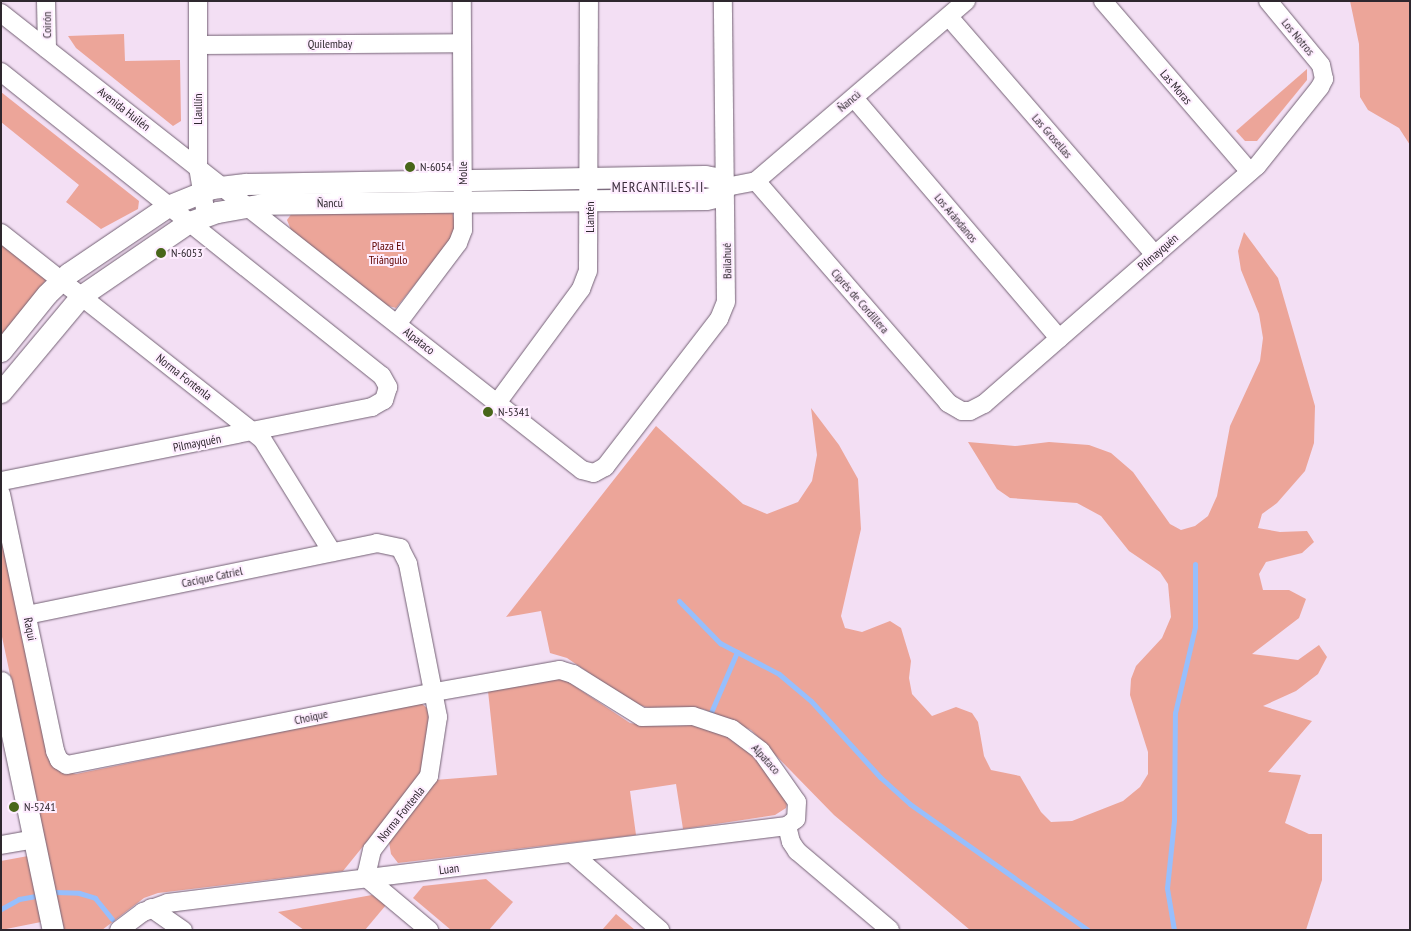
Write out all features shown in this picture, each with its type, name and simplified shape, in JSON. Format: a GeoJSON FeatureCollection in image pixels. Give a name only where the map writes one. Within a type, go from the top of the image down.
{"type":"FeatureCollection","features":[{"type":"Feature","properties":{"kind":"street","name":"Coirón"},"geometry":{"type":"LineString","coordinates":[[46,1],[47,48]]}},
{"type":"Feature","properties":{"kind":"street","name":"Llaullín"},"geometry":{"type":"LineString","coordinates":[[197,219],[201,191],[198,167],[198,1]]}},
{"type":"Feature","properties":{"kind":"street","name":"Molle"},"geometry":{"type":"LineString","coordinates":[[398,324],[460,240],[464,227],[462,1]]}},
{"type":"Feature","properties":{"kind":"street","name":"Llantén"},"geometry":{"type":"LineString","coordinates":[[497,403],[584,283],[589,264],[589,1]]}},
{"type":"Feature","properties":{"kind":"street","name":"Bailahué"},"geometry":{"type":"LineString","coordinates":[[594,473],[604,467],[724,309],[727,283],[723,1]]}},
{"type":"Feature","properties":{"kind":"street","name":"Ñancú"},"geometry":{"type":"LineString","coordinates":[[1,392],[81,296],[197,219],[247,205],[710,199],[726,187],[756,181],[966,1]]}},
{"type":"Feature","properties":{"kind":"street","name":"Las Moras"},"geometry":{"type":"LineString","coordinates":[[1103,1],[1250,172]]}},
{"type":"Feature","properties":{"kind":"street","name":"Los Notros"},"geometry":{"type":"LineString","coordinates":[[1268,1],[1318,61],[1324,74]]}},
{"type":"Feature","properties":{"kind":"street","name":"Avenida Huilén"},"geometry":{"type":"LineString","coordinates":[[1,13],[247,205]]}},
{"type":"Feature","properties":{"kind":"street","name":"Las Grosellas"},"geometry":{"type":"LineString","coordinates":[[949,16],[1155,255]]}},
{"type":"Feature","properties":{"kind":"street","name":"Quilembay"},"geometry":{"type":"LineString","coordinates":[[198,45],[462,43]]}},
{"type":"Feature","properties":{"kind":"street"},"geometry":{"type":"LineString","coordinates":[[1,72],[168,206],[197,219]]}},
{"type":"Feature","properties":{"kind":"street","name":"Pilmayquén"},"geometry":{"type":"LineString","coordinates":[[970,411],[984,404],[1250,172],[1320,87],[1324,74]]}},
{"type":"Feature","properties":{"kind":"street","name":"Los Arándanos"},"geometry":{"type":"LineString","coordinates":[[854,98],[1059,338]]}},
{"type":"Feature","properties":{"kind":"street","name":"Ñancú"},"geometry":{"type":"LineString","coordinates":[[1,351],[60,280],[168,206],[201,191],[223,186],[710,176],[726,187]]}},
{"type":"Feature","properties":{"kind":"street","name":"Ciprés de Cordillera"},"geometry":{"type":"LineString","coordinates":[[756,181],[948,403],[962,411],[970,411]]}},
{"type":"Feature","properties":{"kind":"street","name":"Alpataco"},"geometry":{"type":"LineString","coordinates":[[247,205],[582,470],[594,473]]}},
{"type":"Feature","properties":{"kind":"street","name":"Pilmayquén"},"geometry":{"type":"LineString","coordinates":[[1,481],[255,432],[372,407],[388,395],[382,376],[197,219]]}},
{"type":"Feature","properties":{"kind":"street","name":"Norma Fontenla"},"geometry":{"type":"LineString","coordinates":[[1,233],[255,432],[276,457],[332,552]]}},
{"type":"Feature","properties":{"kind":"street","name":"Raqui"},"geometry":{"type":"LineString","coordinates":[[1,494],[55,751],[62,763]]}},
{"type":"Feature","properties":{"kind":"street","name":"Cacique Catriel"},"geometry":{"type":"LineString","coordinates":[[27,615],[377,543],[396,545]]}},
{"type":"Feature","properties":{"kind":"street","name":"Norma Fontenla"},"geometry":{"type":"LineString","coordinates":[[368,878],[367,866],[372,850],[429,776],[438,717],[435,692],[408,564],[404,552],[396,545]]}},
{"type":"Feature","properties":{"kind":"street","name":"Alpataco"},"geometry":{"type":"LineString","coordinates":[[560,670],[573,674],[642,717],[700,717],[742,735],[770,762],[795,797],[798,814],[787,826]]}},
{"type":"Feature","properties":{"kind":"street","name":"Choique"},"geometry":{"type":"LineString","coordinates":[[62,763],[76,766],[435,692],[560,670]]}},
{"type":"Feature","properties":{"kind":"street"},"geometry":{"type":"LineString","coordinates":[[1,682],[53,930]]}},
{"type":"Feature","properties":{"kind":"street"},"geometry":{"type":"LineString","coordinates":[[787,826],[790,842],[798,851],[890,930]]}},
{"type":"Feature","properties":{"kind":"street","name":"Luan"},"geometry":{"type":"LineString","coordinates":[[119,930],[151,908],[176,902],[787,826]]}},
{"type":"Feature","properties":{"kind":"street"},"geometry":{"type":"LineString","coordinates":[[1,845],[34,839]]}},
{"type":"Feature","properties":{"kind":"street"},"geometry":{"type":"LineString","coordinates":[[572,854],[660,930]]}},
{"type":"Feature","properties":{"kind":"street"},"geometry":{"type":"LineString","coordinates":[[368,878],[429,930]]}},
{"type":"Feature","properties":{"kind":"street"},"geometry":{"type":"LineString","coordinates":[[151,908],[183,930]]}},
{"type":"Feature","properties":{"kind":"green space"},"geometry":{"type":"Polygon","coordinates":[[[1350,1],[1410,1],[1410,145],[1399,128],[1368,110],[1360,97],[1359,44],[1350,1]]]}},
{"type":"Feature","properties":{"kind":"green space"},"geometry":{"type":"Polygon","coordinates":[[[124,34],[125,61],[180,60],[181,121],[173,126],[76,48],[68,36],[124,34]]]}},
{"type":"Feature","properties":{"kind":"green space"},"geometry":{"type":"Polygon","coordinates":[[[1307,69],[1307,80],[1257,141],[1245,141],[1236,131],[1307,69]]]}},
{"type":"Feature","properties":{"kind":"green space"},"geometry":{"type":"Polygon","coordinates":[[[1,92],[139,201],[138,209],[101,229],[66,202],[79,185],[1,122],[1,92]]]}},
{"type":"Feature","properties":{"kind":"green space","name":"Plaza El Triángulo"},"geometry":{"type":"Polygon","coordinates":[[[452,211],[457,232],[396,308],[385,305],[291,230],[287,220],[292,213],[452,211]]]}},
{"type":"Feature","properties":{"kind":"green space"},"geometry":{"type":"Polygon","coordinates":[[[1244,232],[1278,278],[1315,406],[1314,443],[1305,471],[1277,503],[1262,514],[1258,528],[1280,532],[1307,531],[1314,542],[1302,553],[1266,562],[1259,574],[1263,590],[1289,590],[1306,599],[1299,618],[1252,654],[1298,660],[1319,645],[1327,657],[1318,674],[1296,691],[1263,706],[1312,721],[1268,772],[1301,775],[1285,823],[1309,834],[1322,834],[1322,880],[1306,930],[970,930],[834,815],[751,730],[703,709],[652,709],[633,703],[567,658],[550,653],[541,611],[506,617],[656,426],[743,504],[767,514],[798,502],[812,481],[817,455],[811,408],[839,445],[858,479],[861,529],[841,616],[845,628],[862,632],[890,621],[901,628],[911,661],[909,678],[912,694],[932,716],[956,707],[972,713],[978,722],[984,756],[991,770],[1020,776],[1041,812],[1051,822],[1072,821],[1123,801],[1140,787],[1148,774],[1148,752],[1130,695],[1131,679],[1136,666],[1162,638],[1171,617],[1168,584],[1160,572],[1129,551],[1101,516],[1077,503],[1010,498],[997,489],[968,442],[1015,446],[1049,442],[1089,445],[1111,453],[1133,472],[1170,524],[1181,530],[1195,526],[1208,516],[1217,496],[1230,426],[1260,361],[1263,338],[1259,314],[1241,270],[1238,251],[1244,232]]]}},
{"type":"Feature","properties":{"kind":"green space"},"geometry":{"type":"Polygon","coordinates":[[[1,240],[46,280],[1,341],[1,240]]]}},
{"type":"Feature","properties":{"kind":"green space"},"geometry":{"type":"Polygon","coordinates":[[[1,537],[61,771],[76,774],[421,703],[427,708],[429,715],[421,775],[343,871],[158,893],[144,898],[102,930],[64,930],[1,632],[1,537]]]}},
{"type":"Feature","properties":{"kind":"green space"},"geometry":{"type":"Polygon","coordinates":[[[557,678],[567,681],[630,723],[647,726],[697,725],[726,736],[757,759],[787,803],[786,808],[775,815],[683,829],[676,784],[630,791],[636,835],[398,863],[391,854],[389,842],[435,780],[497,775],[488,691],[557,678]]]}},
{"type":"Feature","properties":{"kind":"green space"},"geometry":{"type":"Polygon","coordinates":[[[28,856],[41,922],[1,930],[1,861],[28,856]]]}},
{"type":"Feature","properties":{"kind":"green space"},"geometry":{"type":"Polygon","coordinates":[[[486,879],[513,902],[489,930],[451,930],[413,898],[423,886],[486,879]]]}},
{"type":"Feature","properties":{"kind":"green space"},"geometry":{"type":"Polygon","coordinates":[[[372,895],[386,905],[365,930],[304,930],[278,912],[372,895]]]}},
{"type":"Feature","properties":{"kind":"green space"},"geometry":{"type":"Polygon","coordinates":[[[616,914],[635,930],[602,930],[616,914]]]}},
{"type":"Feature","properties":{"kind":"waterway"},"geometry":{"type":"LineString","coordinates":[[1174,930],[1167,888],[1174,820],[1175,713],[1195,627],[1195,564]]}},
{"type":"Feature","properties":{"kind":"waterway"},"geometry":{"type":"LineString","coordinates":[[679,601],[720,643],[779,674],[811,701],[880,777],[910,804],[1088,930]]}},
{"type":"Feature","properties":{"kind":"waterway"},"geometry":{"type":"LineString","coordinates":[[709,717],[737,652]]}},
{"type":"Feature","properties":{"kind":"waterway"},"geometry":{"type":"LineString","coordinates":[[55,892],[79,893],[95,898],[112,919]]}},
{"type":"Feature","properties":{"kind":"waterway"},"geometry":{"type":"LineString","coordinates":[[1,909],[19,899],[36,896]]}},
{"type":"Feature","properties":{"kind":"place","name":"N-6054"},"geometry":{"type":"Point","coordinates":[410,167]}},
{"type":"Feature","properties":{"kind":"place","name":"N-6053"},"geometry":{"type":"Point","coordinates":[161,253]}},
{"type":"Feature","properties":{"kind":"place","name":"N-5341"},"geometry":{"type":"Point","coordinates":[488,412]}},
{"type":"Feature","properties":{"kind":"place","name":"N-5241"},"geometry":{"type":"Point","coordinates":[14,807]}},
{"type":"Feature","properties":{"kind":"district","name":"MERCANTILES II"},"geometry":{"type":"Point","coordinates":[658,187]}}]}
